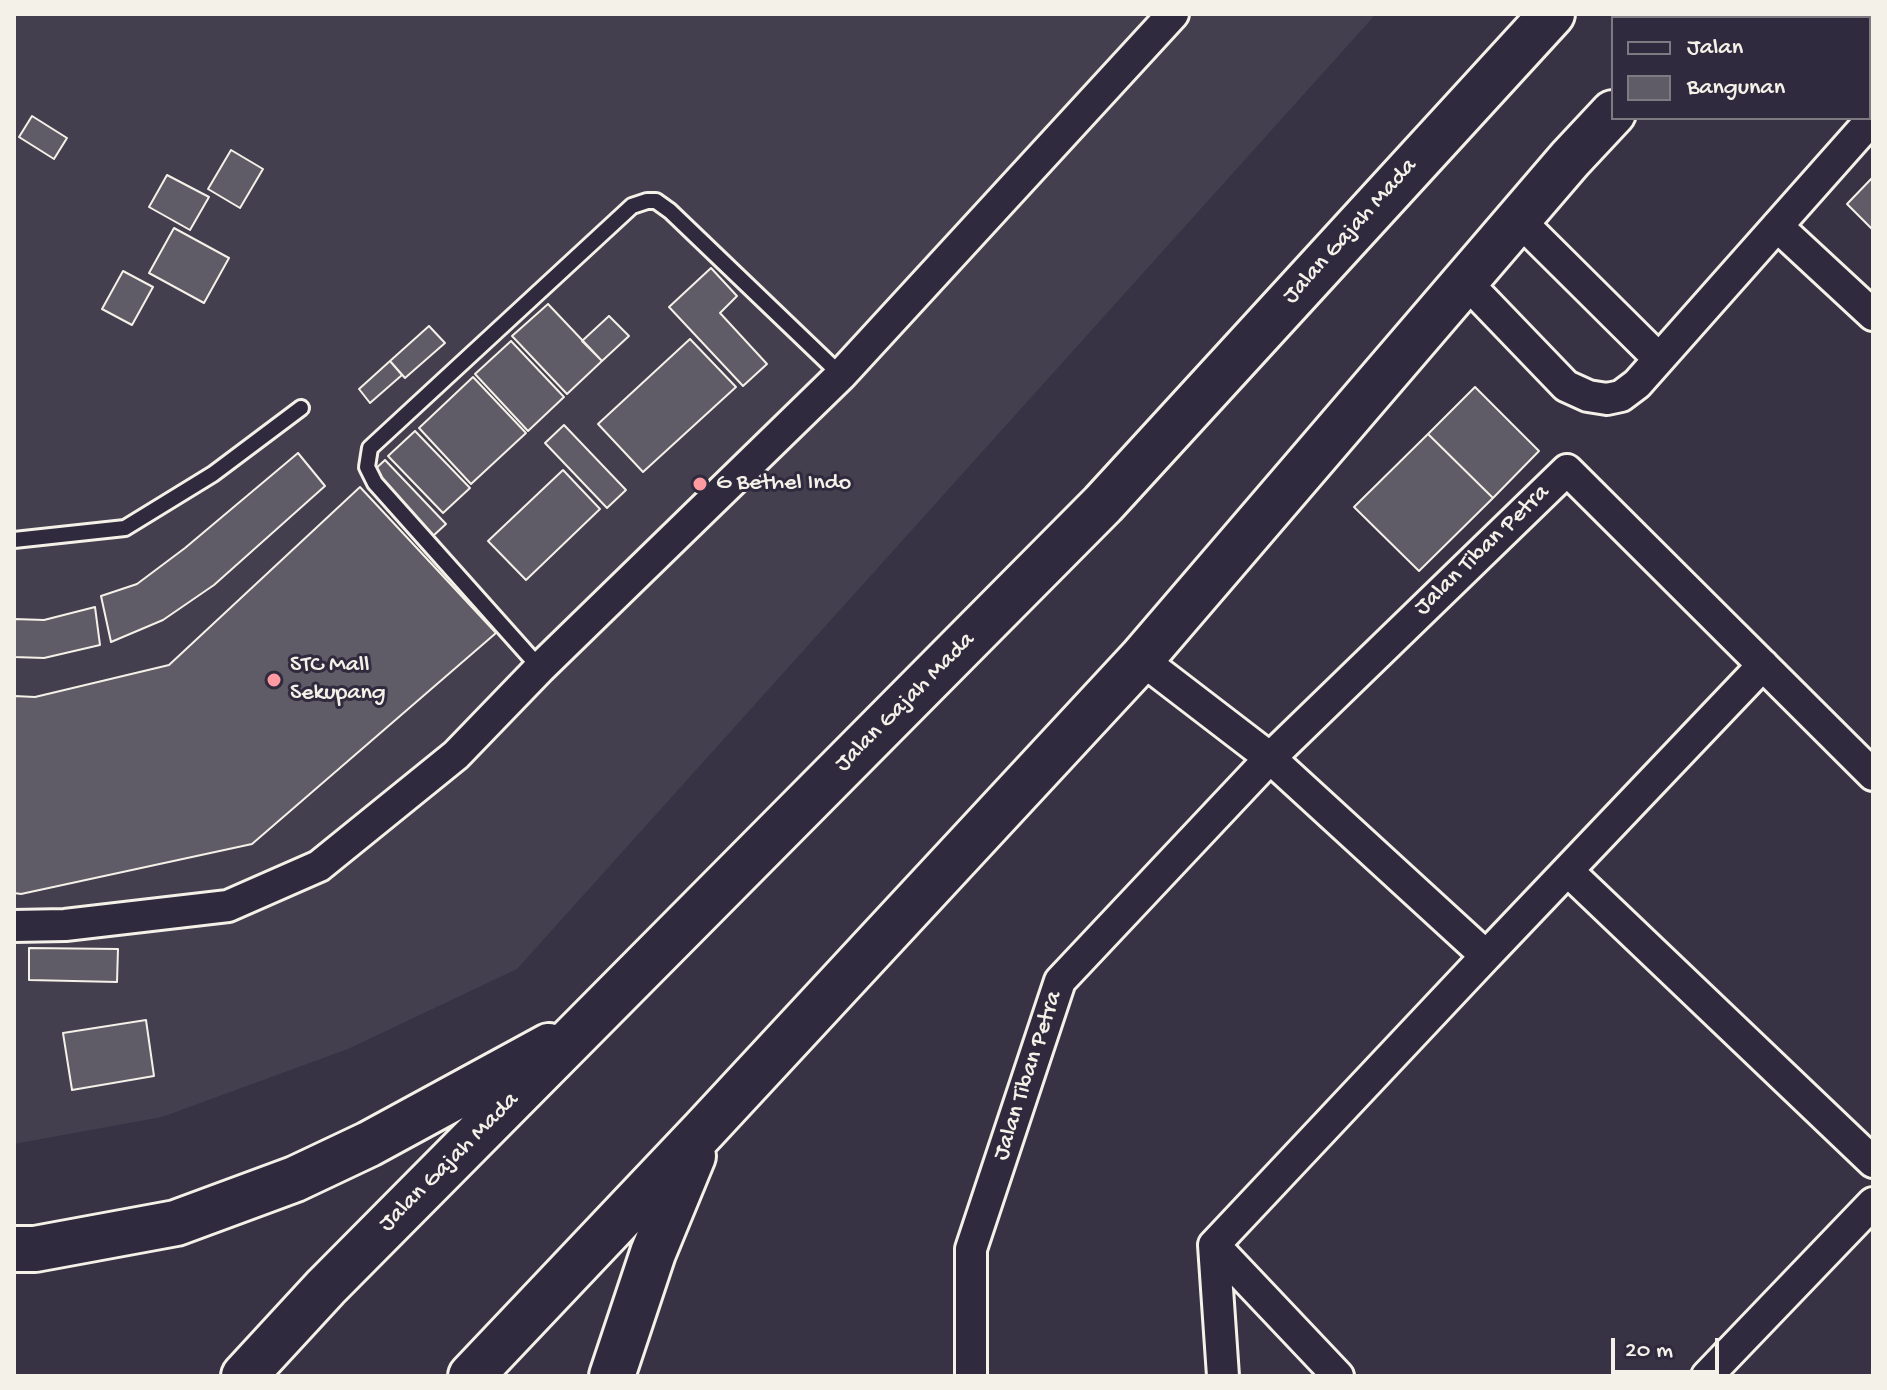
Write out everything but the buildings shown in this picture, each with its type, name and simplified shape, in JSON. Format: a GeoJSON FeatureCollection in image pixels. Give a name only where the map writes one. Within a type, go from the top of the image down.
{"type":"FeatureCollection","features":[{"type":"Feature","properties":{"kind":"highway","name":"Jalan Gajah Mada"},"geometry":{"type":"LineString","coordinates":[[244,1376],[326,1287],[1103,504],[1552,14]]}},
{"type":"Feature","properties":{"kind":"highway"},"geometry":{"type":"LineString","coordinates":[[471,1376],[1141,659],[1518,219],[1611,115]]}},
{"type":"Feature","properties":{"kind":"highway"},"geometry":{"type":"LineString","coordinates":[[14,1249],[35,1249],[176,1223],[295,1179],[369,1144],[527,1057],[582,1031]]}},
{"type":"Feature","properties":{"kind":"highway"},"geometry":{"type":"LineString","coordinates":[[612,1376],[653,1253],[703,1131]]}},
{"type":"Feature","properties":{"kind":"street"},"geometry":{"type":"LineString","coordinates":[[14,926],[65,925],[228,906],[319,866],[456,755],[540,668],[841,375],[1173,14]]}},
{"type":"Feature","properties":{"kind":"street"},"geometry":{"type":"LineString","coordinates":[[1465,281],[1566,386],[1588,396],[1607,399],[1621,396],[1637,384],[1873,118]]}},
{"type":"Feature","properties":{"kind":"street"},"geometry":{"type":"LineString","coordinates":[[1518,219],[1659,359]]}},
{"type":"Feature","properties":{"kind":"street"},"geometry":{"type":"LineString","coordinates":[[1777,226],[1873,315]]}},
{"type":"Feature","properties":{"kind":"street","name":"Jalan Tiban Petra"},"geometry":{"type":"LineString","coordinates":[[971,1376],[971,1249],[1060,981],[1270,758],[1567,470],[1873,775]]}},
{"type":"Feature","properties":{"kind":"street"},"geometry":{"type":"LineString","coordinates":[[1141,659],[1270,758],[1486,956]]}},
{"type":"Feature","properties":{"kind":"street"},"geometry":{"type":"LineString","coordinates":[[1223,1376],[1214,1245],[1763,665]]}},
{"type":"Feature","properties":{"kind":"street"},"geometry":{"type":"LineString","coordinates":[[1569,872],[1873,1162]]}},
{"type":"Feature","properties":{"kind":"street"},"geometry":{"type":"LineString","coordinates":[[1707,1376],[1873,1203]]}},
{"type":"Feature","properties":{"kind":"street"},"geometry":{"type":"LineString","coordinates":[[1214,1245],[1338,1376]]}},
{"type":"Feature","properties":{"kind":"lane"},"geometry":{"type":"LineString","coordinates":[[540,668],[375,483],[367,467],[370,448],[632,206],[647,201],[656,201],[670,211],[841,375]]}},
{"type":"Feature","properties":{"kind":"lane"},"geometry":{"type":"LineString","coordinates":[[14,540],[125,528],[213,474],[301,408]]}},
{"type":"Feature","properties":{"kind":"shaded area"},"geometry":{"type":"Polygon","coordinates":[[[14,14],[1376,14],[517,969],[348,1049],[162,1117],[14,1144],[14,14]]]}},
{"type":"Feature","properties":{"kind":"place","name":"G Bethel Indo"},"geometry":{"type":"Point","coordinates":[700,484]}},
{"type":"Feature","properties":{"kind":"place","name":"STC Mall Sekupang"},"geometry":{"type":"Point","coordinates":[274,680]}}]}
